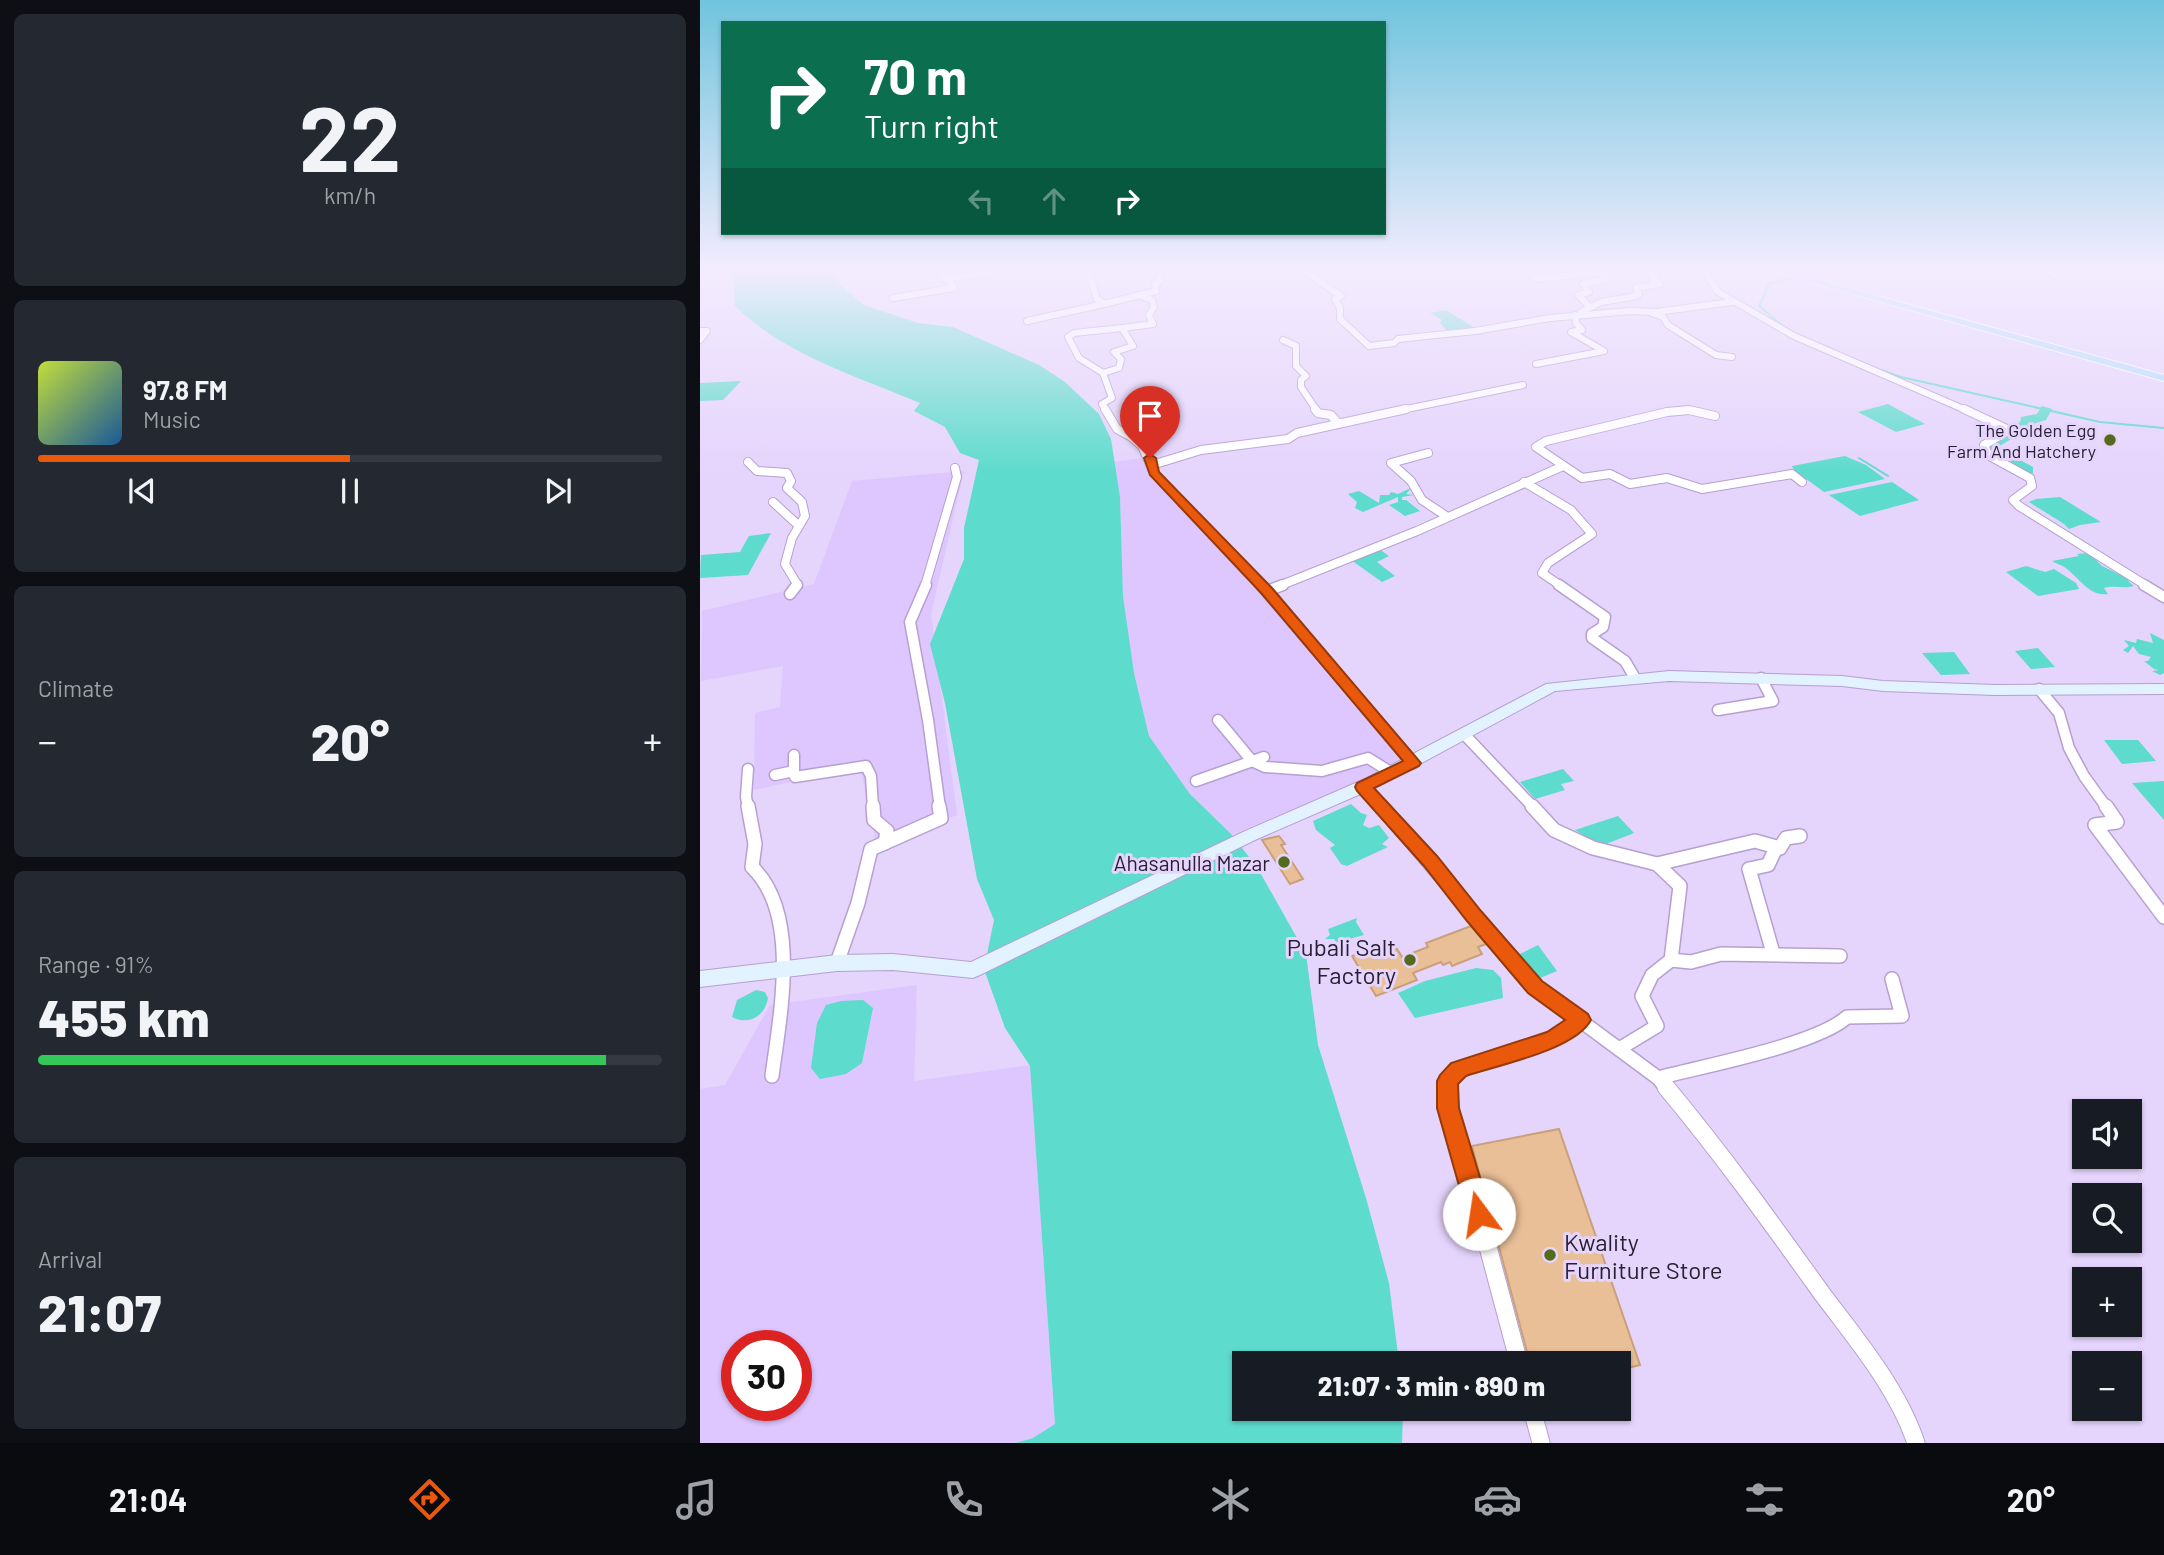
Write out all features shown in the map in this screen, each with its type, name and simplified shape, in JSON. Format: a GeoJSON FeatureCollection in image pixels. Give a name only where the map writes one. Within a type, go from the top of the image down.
{"type":"FeatureCollection","features":[{"type":"Feature","properties":{"kind":"highway"},"geometry":{"type":"LineString","coordinates":[[2024,338],[2164,376]]}},
{"type":"Feature","properties":{"kind":"highway"},"geometry":{"type":"LineString","coordinates":[[2028,338],[2164,376]]}},
{"type":"Feature","properties":{"kind":"main road"},"geometry":{"type":"LineString","coordinates":[[700,979],[837,963],[893,961],[973,970],[1249,836],[1413,763],[1551,687],[1635,678],[1761,678],[1995,690],[2164,690]]}},
{"type":"Feature","properties":{"kind":"street"},"geometry":{"type":"LineString","coordinates":[[1069,338],[1079,358],[1103,373],[1112,398],[1102,404],[1117,429],[1139,444],[1154,473],[1267,591],[1413,763]]}},
{"type":"Feature","properties":{"kind":"street"},"geometry":{"type":"LineString","coordinates":[[1103,373],[1119,368],[1121,359],[1114,352],[1133,346],[1128,338]]}},
{"type":"Feature","properties":{"kind":"street"},"geometry":{"type":"LineString","coordinates":[[1360,338],[1368,346],[1394,343],[1398,338]]}},
{"type":"Feature","properties":{"kind":"street"},"geometry":{"type":"LineString","coordinates":[[1536,364],[1604,351],[1582,338]]}},
{"type":"Feature","properties":{"kind":"street"},"geometry":{"type":"LineString","coordinates":[[1691,338],[1716,355],[1732,357]]}},
{"type":"Feature","properties":{"kind":"street"},"geometry":{"type":"LineString","coordinates":[[1800,338],[1930,393],[2009,430],[1984,445],[1988,455],[2031,478],[2032,486],[2013,500],[2164,597]]}},
{"type":"Feature","properties":{"kind":"street"},"geometry":{"type":"LineString","coordinates":[[1283,340],[1296,346],[1296,366],[1306,376],[1301,380],[1301,387],[1312,405],[1318,414],[1331,415],[1338,423]]}},
{"type":"Feature","properties":{"kind":"street"},"geometry":{"type":"LineString","coordinates":[[1152,465],[1201,450],[1287,439],[1297,433],[1338,423],[1523,385]]}},
{"type":"Feature","properties":{"kind":"street"},"geometry":{"type":"LineString","coordinates":[[1715,416],[1680,410],[1536,446],[1582,478],[1610,474],[1638,484],[1667,478],[1702,489],[1792,474],[1802,482]]}},
{"type":"Feature","properties":{"kind":"street"},"geometry":{"type":"LineString","coordinates":[[1428,453],[1391,463],[1410,481],[1422,500],[1446,516]]}},
{"type":"Feature","properties":{"kind":"street"},"geometry":{"type":"LineString","coordinates":[[748,463],[757,471],[787,473],[791,481],[787,488],[801,497],[804,505],[805,516],[788,548],[785,564],[797,584],[790,594]]}},
{"type":"Feature","properties":{"kind":"street"},"geometry":{"type":"LineString","coordinates":[[1267,591],[1417,531],[1563,466]]}},
{"type":"Feature","properties":{"kind":"street"},"geometry":{"type":"LineString","coordinates":[[837,963],[858,903],[872,849],[941,818],[928,720],[910,622],[931,572],[957,477],[955,468]]}},
{"type":"Feature","properties":{"kind":"street"},"geometry":{"type":"LineString","coordinates":[[1524,482],[1566,507],[1587,525],[1592,534],[1548,563],[1542,573],[1565,586],[1605,617],[1603,627],[1592,634],[1592,638],[1625,661],[1635,678]]}},
{"type":"Feature","properties":{"kind":"street"},"geometry":{"type":"LineString","coordinates":[[773,502],[798,525]]}},
{"type":"Feature","properties":{"kind":"street"},"geometry":{"type":"LineString","coordinates":[[1718,710],[1773,701],[1761,678]]}},
{"type":"Feature","properties":{"kind":"street"},"geometry":{"type":"LineString","coordinates":[[2039,689],[2059,713],[2069,748],[2084,776],[2117,822],[2095,825],[2164,917]]}},
{"type":"Feature","properties":{"kind":"street"},"geometry":{"type":"LineString","coordinates":[[1218,720],[1252,761],[1265,767],[1285,771],[1322,771],[1368,758],[1392,773]]}},
{"type":"Feature","properties":{"kind":"street"},"geometry":{"type":"LineString","coordinates":[[1464,734],[1554,830],[1593,848],[1657,864],[1755,841],[1780,848],[1786,838],[1800,836]]}},
{"type":"Feature","properties":{"kind":"street"},"geometry":{"type":"LineString","coordinates":[[794,755],[795,777],[866,766],[871,776],[874,820],[887,831],[885,843]]}},
{"type":"Feature","properties":{"kind":"street"},"geometry":{"type":"LineString","coordinates":[[1196,780],[1264,757]]}},
{"type":"Feature","properties":{"kind":"street"},"geometry":{"type":"LineString","coordinates":[[748,769],[746,797],[755,844],[752,867],[769,886],[781,941],[782,970],[772,1076]]}},
{"type":"Feature","properties":{"kind":"street"},"geometry":{"type":"LineString","coordinates":[[775,775],[794,771]]}},
{"type":"Feature","properties":{"kind":"street"},"geometry":{"type":"LineString","coordinates":[[1363,787],[1430,861],[1535,987],[1658,1078],[1719,1150],[1873,1363],[1911,1429],[1916,1443]]}},
{"type":"Feature","properties":{"kind":"street"},"geometry":{"type":"LineString","coordinates":[[1773,953],[1749,869],[1768,865],[1776,848]]}},
{"type":"Feature","properties":{"kind":"street"},"geometry":{"type":"LineString","coordinates":[[1657,864],[1680,886],[1671,960]]}},
{"type":"Feature","properties":{"kind":"street"},"geometry":{"type":"LineString","coordinates":[[1619,1049],[1657,1026],[1642,996],[1646,982],[1656,970],[1671,960],[1691,962],[1721,954],[1840,956]]}},
{"type":"Feature","properties":{"kind":"street"},"geometry":{"type":"LineString","coordinates":[[1658,1078],[1808,1038],[1836,1027],[1847,1017],[1902,1016],[1892,979]]}},
{"type":"Feature","properties":{"kind":"street"},"geometry":{"type":"LineString","coordinates":[[1517,1351],[1448,1108],[1447,1081],[1459,1069],[1554,1038],[1580,1020]]}},
{"type":"Feature","properties":{"kind":"street"},"geometry":{"type":"LineString","coordinates":[[1536,1421],[1542,1443]]}},
{"type":"Feature","properties":{"kind":"shaded area"},"geometry":{"type":"Polygon","coordinates":[[[777,338],[979,338],[1039,365],[1065,382],[1099,414],[1111,439],[1120,497],[1123,596],[1134,673],[1149,736],[1190,794],[1231,834],[1257,867],[1306,954],[1318,1045],[1366,1198],[1389,1283],[1398,1351],[1232,1351],[1232,1421],[1403,1421],[1402,1443],[1016,1443],[1033,1438],[1055,1424],[1030,1066],[1005,1028],[984,969],[994,920],[977,879],[945,703],[930,644],[964,559],[964,528],[979,460],[960,453],[945,427],[914,411],[920,403],[822,363],[777,338]]]}},
{"type":"Feature","properties":{"kind":"shaded area"},"geometry":{"type":"Polygon","coordinates":[[[741,381],[723,400],[700,401],[700,383],[741,381]]]}},
{"type":"Feature","properties":{"kind":"shaded area"},"geometry":{"type":"Polygon","coordinates":[[[1888,404],[1925,424],[1896,432],[1858,412],[1888,404]]]}},
{"type":"Feature","properties":{"kind":"shaded area"},"geometry":{"type":"Polygon","coordinates":[[[1845,456],[1866,465],[1885,479],[1824,492],[1792,466],[1845,456]]]}},
{"type":"Feature","properties":{"kind":"shaded area"},"geometry":{"type":"Polygon","coordinates":[[[1150,457],[1149,471],[1238,560],[1409,762],[1231,835],[1190,794],[1149,736],[1134,673],[1123,596],[1120,497],[1114,462],[1150,457]]]}},
{"type":"Feature","properties":{"kind":"shaded area"},"geometry":{"type":"Polygon","coordinates":[[[964,471],[931,614],[957,815],[877,847],[860,767],[754,790],[755,713],[780,707],[783,666],[701,681],[702,611],[814,584],[852,481],[964,471]]]}},
{"type":"Feature","properties":{"kind":"shaded area"},"geometry":{"type":"Polygon","coordinates":[[[1892,482],[1919,500],[1860,516],[1829,495],[1892,482]]]}},
{"type":"Feature","properties":{"kind":"shaded area"},"geometry":{"type":"Polygon","coordinates":[[[1411,488],[1406,494],[1414,495],[1402,497],[1402,500],[1420,511],[1405,516],[1389,505],[1398,502],[1398,497],[1363,512],[1355,508],[1357,502],[1348,494],[1359,491],[1379,503],[1380,495],[1389,495],[1391,492],[1398,494],[1411,488]]]}},
{"type":"Feature","properties":{"kind":"shaded area"},"geometry":{"type":"Polygon","coordinates":[[[2060,497],[2101,522],[2069,529],[2029,502],[2060,497]]]}},
{"type":"Feature","properties":{"kind":"shaded area"},"geometry":{"type":"Polygon","coordinates":[[[771,533],[748,575],[700,578],[701,555],[740,552],[749,536],[771,533]]]}},
{"type":"Feature","properties":{"kind":"shaded area"},"geometry":{"type":"Polygon","coordinates":[[[1379,549],[1389,556],[1377,562],[1395,576],[1382,582],[1351,560],[1379,549]]]}},
{"type":"Feature","properties":{"kind":"shaded area"},"geometry":{"type":"Polygon","coordinates":[[[2089,553],[2102,566],[2131,580],[2128,581],[2134,586],[2104,588],[2108,594],[2096,593],[2052,561],[2089,553]]]}},
{"type":"Feature","properties":{"kind":"shaded area"},"geometry":{"type":"Polygon","coordinates":[[[2026,566],[2045,572],[2054,569],[2076,583],[2079,589],[2038,596],[2006,572],[2026,566]]]}},
{"type":"Feature","properties":{"kind":"shaded area"},"geometry":{"type":"Polygon","coordinates":[[[2150,633],[2164,640],[2164,673],[2160,675],[2152,671],[2159,670],[2144,661],[2151,657],[2139,654],[2133,646],[2128,653],[2123,650],[2129,646],[2124,640],[2136,643],[2137,639],[2153,643],[2150,633]]]}},
{"type":"Feature","properties":{"kind":"shaded area"},"geometry":{"type":"Polygon","coordinates":[[[2038,648],[2055,667],[2031,669],[2015,651],[2038,648]]]}},
{"type":"Feature","properties":{"kind":"shaded area"},"geometry":{"type":"Polygon","coordinates":[[[1954,652],[1970,674],[1941,675],[1922,653],[1954,652]]]}},
{"type":"Feature","properties":{"kind":"shaded area"},"geometry":{"type":"Polygon","coordinates":[[[2104,740],[2138,740],[2156,761],[2122,764],[2104,740]]]}},
{"type":"Feature","properties":{"kind":"shaded area"},"geometry":{"type":"Polygon","coordinates":[[[1563,769],[1574,781],[1561,784],[1565,790],[1535,799],[1520,782],[1563,769]]]}},
{"type":"Feature","properties":{"kind":"shaded area"},"geometry":{"type":"Polygon","coordinates":[[[2164,781],[2164,820],[2132,783],[2164,781]]]}},
{"type":"Feature","properties":{"kind":"shaded area"},"geometry":{"type":"Polygon","coordinates":[[[1351,804],[1367,815],[1363,825],[1369,828],[1379,825],[1389,838],[1382,844],[1388,847],[1347,866],[1341,864],[1330,848],[1335,845],[1316,830],[1313,821],[1351,804]]]}},
{"type":"Feature","properties":{"kind":"shaded area"},"geometry":{"type":"Polygon","coordinates":[[[1618,816],[1634,833],[1601,846],[1575,830],[1618,816]]]}},
{"type":"Feature","properties":{"kind":"shaded area"},"geometry":{"type":"Polygon","coordinates":[[[1357,918],[1356,922],[1364,935],[1345,940],[1340,947],[1334,939],[1325,939],[1330,935],[1328,929],[1357,918]]]}},
{"type":"Feature","properties":{"kind":"shaded area"},"geometry":{"type":"Polygon","coordinates":[[[1538,945],[1557,971],[1540,978],[1518,955],[1538,945]]]}},
{"type":"Feature","properties":{"kind":"shaded area"},"geometry":{"type":"Polygon","coordinates":[[[1476,968],[1493,970],[1501,978],[1503,998],[1415,1018],[1398,993],[1425,981],[1476,968]]]}},
{"type":"Feature","properties":{"kind":"shaded area"},"geometry":{"type":"Polygon","coordinates":[[[917,985],[914,1081],[1030,1065],[1055,1425],[1033,1438],[1016,1443],[700,1443],[700,1089],[725,1085],[770,1005],[917,985]]]}},
{"type":"Feature","properties":{"kind":"shaded area"},"geometry":{"type":"Polygon","coordinates":[[[756,990],[765,992],[768,998],[764,1010],[750,1020],[732,1017],[737,1000],[756,990]]]}},
{"type":"Feature","properties":{"kind":"shaded area"},"geometry":{"type":"Polygon","coordinates":[[[863,1000],[873,1008],[862,1063],[846,1074],[820,1079],[811,1068],[817,1023],[826,1005],[863,1000]]]}},
{"type":"Feature","properties":{"kind":"building","name":"Ahasanulla Mazar"},"geometry":{"type":"Polygon","coordinates":[[[1279,836],[1285,844],[1281,845],[1303,879],[1290,884],[1262,840],[1279,836]]]}},
{"type":"Feature","properties":{"kind":"building","name":"Pubali Salt Factory"},"geometry":{"type":"Polygon","coordinates":[[[1471,926],[1486,944],[1478,947],[1482,954],[1452,966],[1450,962],[1443,965],[1441,962],[1413,973],[1417,980],[1376,996],[1352,956],[1392,941],[1402,957],[1428,947],[1426,943],[1471,926]]]}},
{"type":"Feature","properties":{"kind":"building","name":"Kwality Furniture Store"},"geometry":{"type":"Polygon","coordinates":[[[1559,1129],[1640,1365],[1631,1367],[1631,1351],[1527,1351],[1472,1146],[1559,1129]]]}},
{"type":"Feature","properties":{"kind":"waterway"},"geometry":{"type":"LineString","coordinates":[[1881,370],[1901,377],[2100,422],[2164,428]]}},
{"type":"Feature","properties":{"kind":"waterway"},"geometry":{"type":"LineString","coordinates":[[2028,470],[1992,451],[1990,446],[2013,434],[2016,428],[2026,424],[2025,420],[2042,417],[2046,409]]}},
{"type":"Feature","properties":{"kind":"waterway"},"geometry":{"type":"LineString","coordinates":[[1859,458],[1888,476]]}},
{"type":"Feature","properties":{"kind":"place","name":"The Golden Egg Farm And Hatchery"},"geometry":{"type":"Point","coordinates":[2110,440]}},
{"type":"Feature","properties":{"kind":"place","name":"Ahasanulla Mazar"},"geometry":{"type":"Point","coordinates":[1284,862]}},
{"type":"Feature","properties":{"kind":"place","name":"Pubali Salt Factory"},"geometry":{"type":"Point","coordinates":[1410,960]}},
{"type":"Feature","properties":{"kind":"place","name":"Kwality Furniture Store"},"geometry":{"type":"Point","coordinates":[1550,1255]}},
{"type":"Feature","properties":{"kind":"route"},"geometry":{"type":"LineString","coordinates":[[1150,458],[1154,473],[1267,591],[1413,763],[1363,787],[1430,861],[1535,987],[1580,1020],[1554,1038],[1524,1050],[1459,1069],[1447,1081],[1448,1108],[1479,1214]]}}]}
